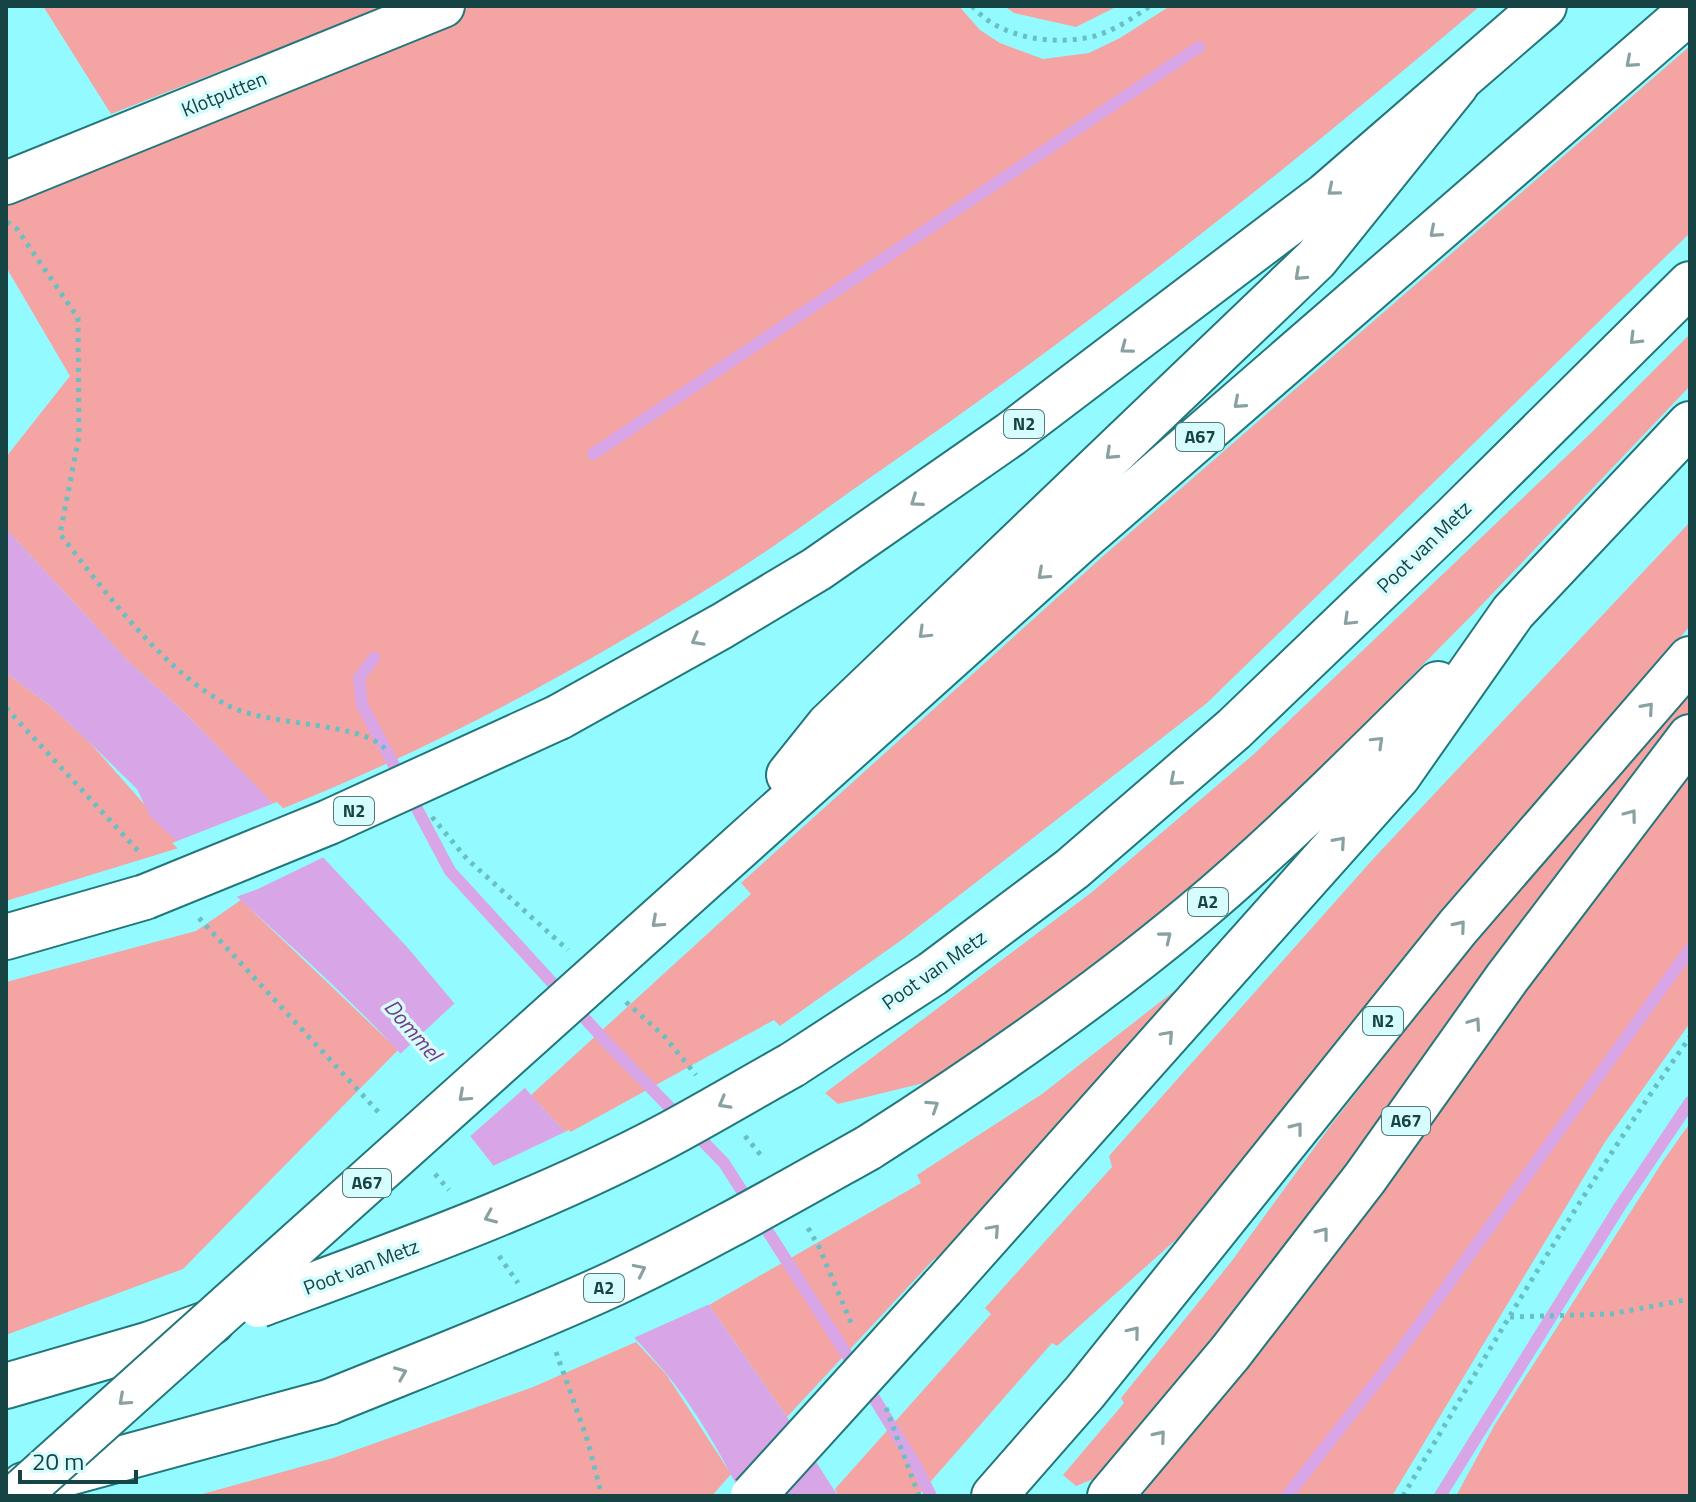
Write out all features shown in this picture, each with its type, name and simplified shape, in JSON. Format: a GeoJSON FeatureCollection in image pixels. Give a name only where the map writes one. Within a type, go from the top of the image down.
{"type":"FeatureCollection","features":[{"type":"Feature","properties":{"kind":"highway","name":"N2"},"geometry":{"type":"LineString","coordinates":[[6,937],[146,878],[329,822],[559,717],[817,569],[1011,434],[1279,232],[1456,85],[1544,6]]}},
{"type":"Feature","properties":{"kind":"highway","name":"A67"},"geometry":{"type":"LineString","coordinates":[[17,1496],[1083,538],[1690,11]]}},
{"type":"Feature","properties":{"kind":"highway","name":"N2"},"geometry":{"type":"LineString","coordinates":[[715,869],[829,725],[1316,259],[1456,85]]}},
{"type":"Feature","properties":{"kind":"highway","name":"Poot van Metz"},"geometry":{"type":"LineString","coordinates":[[6,1386],[150,1344],[259,1305],[463,1228],[565,1184],[664,1137],[792,1065],[932,974],[1072,869],[1234,729],[1433,539],[1690,284]]}},
{"type":"Feature","properties":{"kind":"highway","name":"A2"},"geometry":{"type":"LineString","coordinates":[[6,1490],[329,1402],[518,1326],[616,1282],[712,1235],[868,1148],[979,1076],[1118,975],[1185,921],[1272,844],[1513,612],[1690,424]]}},
{"type":"Feature","properties":{"kind":"highway"},"geometry":{"type":"LineString","coordinates":[[753,1496],[1398,776],[1513,612]]}},
{"type":"Feature","properties":{"kind":"highway","name":"N2"},"geometry":{"type":"LineString","coordinates":[[994,1496],[1085,1392],[1458,927],[1690,659]]}},
{"type":"Feature","properties":{"kind":"highway","name":"A67"},"geometry":{"type":"LineString","coordinates":[[1110,1496],[1230,1353],[1356,1191],[1507,978],[1690,737]]}},
{"type":"Feature","properties":{"kind":"street","name":"Klotputten"},"geometry":{"type":"LineString","coordinates":[[6,183],[443,6]]}},
{"type":"Feature","properties":{"kind":"path"},"geometry":{"type":"LineString","coordinates":[[972,6],[979,15],[996,26],[1016,34],[1050,40],[1096,35],[1126,22],[1150,6]]}},
{"type":"Feature","properties":{"kind":"path"},"geometry":{"type":"LineString","coordinates":[[6,222],[17,229],[78,318],[79,436],[60,534],[114,604],[194,685],[231,707],[271,719],[345,730],[370,737],[389,754]]}},
{"type":"Feature","properties":{"kind":"path"},"geometry":{"type":"LineString","coordinates":[[6,708],[146,878]]}},
{"type":"Feature","properties":{"kind":"path"},"geometry":{"type":"LineString","coordinates":[[427,809],[467,859],[571,953]]}},
{"type":"Feature","properties":{"kind":"path"},"geometry":{"type":"LineString","coordinates":[[189,907],[383,1118]]}},
{"type":"Feature","properties":{"kind":"path"},"geometry":{"type":"LineString","coordinates":[[617,994],[664,1036],[704,1085]]}},
{"type":"Feature","properties":{"kind":"path"},"geometry":{"type":"LineString","coordinates":[[1403,1496],[1626,1127],[1690,1037]]}},
{"type":"Feature","properties":{"kind":"path"},"geometry":{"type":"LineString","coordinates":[[744,1134],[773,1171]]}},
{"type":"Feature","properties":{"kind":"path"},"geometry":{"type":"LineString","coordinates":[[426,1164],[457,1199]]}},
{"type":"Feature","properties":{"kind":"path"},"geometry":{"type":"LineString","coordinates":[[804,1222],[819,1247],[852,1325]]}},
{"type":"Feature","properties":{"kind":"path"},"geometry":{"type":"LineString","coordinates":[[492,1245],[526,1296]]}},
{"type":"Feature","properties":{"kind":"path"},"geometry":{"type":"LineString","coordinates":[[1509,1317],[1611,1314],[1690,1299]]}},
{"type":"Feature","properties":{"kind":"path"},"geometry":{"type":"LineString","coordinates":[[555,1348],[602,1496]]}},
{"type":"Feature","properties":{"kind":"path"},"geometry":{"type":"LineString","coordinates":[[882,1398],[919,1496]]}},
{"type":"Feature","properties":{"kind":"shaded area"},"geometry":{"type":"Polygon","coordinates":[[[43,6],[387,6],[111,114],[43,6]]]}},
{"type":"Feature","properties":{"kind":"shaded area"},"geometry":{"type":"Polygon","coordinates":[[[472,6],[959,6],[980,30],[1000,43],[1043,59],[1089,53],[1120,38],[1170,6],[1480,6],[1334,128],[1111,304],[764,552],[618,643],[507,704],[394,760],[279,810],[186,714],[128,661],[6,529],[6,457],[70,376],[6,267],[6,196],[472,6]]]}},
{"type":"Feature","properties":{"kind":"shaded area"},"geometry":{"type":"Polygon","coordinates":[[[1004,6],[1118,6],[1076,27],[1014,13],[1004,6]]]}},
{"type":"Feature","properties":{"kind":"shaded area"},"geometry":{"type":"Polygon","coordinates":[[[1690,46],[1690,233],[1207,703],[903,939],[780,1026],[774,1020],[567,1134],[531,1095],[751,894],[741,883],[1101,558],[1690,46]]]}},
{"type":"Feature","properties":{"kind":"shaded area"},"geometry":{"type":"Polygon","coordinates":[[[1690,334],[1690,386],[1475,612],[1290,799],[1135,937],[936,1080],[838,1104],[825,1093],[1092,892],[1254,754],[1592,432],[1690,334]]]}},
{"type":"Feature","properties":{"kind":"shaded area"},"geometry":{"type":"Polygon","coordinates":[[[1690,522],[1690,626],[1441,914],[1188,1229],[1057,1346],[1052,1343],[918,1496],[838,1496],[835,1489],[991,1314],[985,1308],[1112,1167],[1109,1156],[1373,859],[1690,522]]]}},
{"type":"Feature","properties":{"kind":"shaded area"},"geometry":{"type":"Polygon","coordinates":[[[6,673],[52,707],[92,745],[182,847],[6,901],[6,673]]]}},
{"type":"Feature","properties":{"kind":"shaded area"},"geometry":{"type":"Polygon","coordinates":[[[1690,691],[1690,725],[1113,1471],[1076,1486],[1063,1475],[1124,1403],[1121,1398],[1231,1262],[1331,1125],[1474,942],[1690,691]]]}},
{"type":"Feature","properties":{"kind":"shaded area"},"geometry":{"type":"Polygon","coordinates":[[[1690,764],[1690,1023],[1605,1142],[1392,1496],[1142,1496],[1690,764]]]}},
{"type":"Feature","properties":{"kind":"shaded area"},"geometry":{"type":"Polygon","coordinates":[[[241,900],[398,1050],[183,1269],[6,1335],[6,982],[196,931],[241,900]]]}},
{"type":"Feature","properties":{"kind":"shaded area"},"geometry":{"type":"Polygon","coordinates":[[[1205,967],[941,1262],[935,1258],[787,1417],[709,1305],[921,1183],[917,1175],[1042,1094],[1205,967]]]}},
{"type":"Feature","properties":{"kind":"shaded area"},"geometry":{"type":"Polygon","coordinates":[[[1690,1123],[1690,1496],[1456,1496],[1494,1426],[1690,1123]]]}},
{"type":"Feature","properties":{"kind":"shaded area"},"geometry":{"type":"Polygon","coordinates":[[[636,1342],[666,1374],[731,1474],[712,1496],[195,1496],[333,1458],[533,1387],[636,1342]]]}},
{"type":"Feature","properties":{"kind":"water","name":"Dommel"},"geometry":{"type":"Polygon","coordinates":[[[6,529],[128,661],[186,714],[408,948],[709,1305],[838,1496],[742,1496],[707,1432],[676,1386],[577,1273],[419,1075],[337,989],[150,816],[137,789],[92,745],[52,707],[6,673],[6,529]]]}},
{"type":"Feature","properties":{"kind":"pier"},"geometry":{"type":"Polygon","coordinates":[[[277,802],[328,855],[258,889],[233,898],[172,843],[277,802]]]}},
{"type":"Feature","properties":{"kind":"pier"},"geometry":{"type":"Polygon","coordinates":[[[457,1001],[528,1085],[467,1139],[398,1056],[457,1001]]]}},
{"type":"Feature","properties":{"kind":"pier"},"geometry":{"type":"Polygon","coordinates":[[[569,1130],[712,1303],[629,1340],[562,1261],[491,1167],[569,1130]]]}},
{"type":"Feature","properties":{"kind":"waterway"},"geometry":{"type":"LineString","coordinates":[[593,454],[1199,47]]}},
{"type":"Feature","properties":{"kind":"waterway"},"geometry":{"type":"LineString","coordinates":[[374,658],[359,678],[362,705],[450,871],[680,1118]]}},
{"type":"Feature","properties":{"kind":"waterway"},"geometry":{"type":"LineString","coordinates":[[1287,1496],[1395,1358],[1690,949]]}},
{"type":"Feature","properties":{"kind":"waterway"},"geometry":{"type":"LineString","coordinates":[[1440,1496],[1620,1206],[1690,1102]]}},
{"type":"Feature","properties":{"kind":"waterway"},"geometry":{"type":"LineString","coordinates":[[693,1131],[724,1163],[856,1369]]}},
{"type":"Feature","properties":{"kind":"waterway"},"geometry":{"type":"LineString","coordinates":[[866,1385],[931,1496]]}}]}
